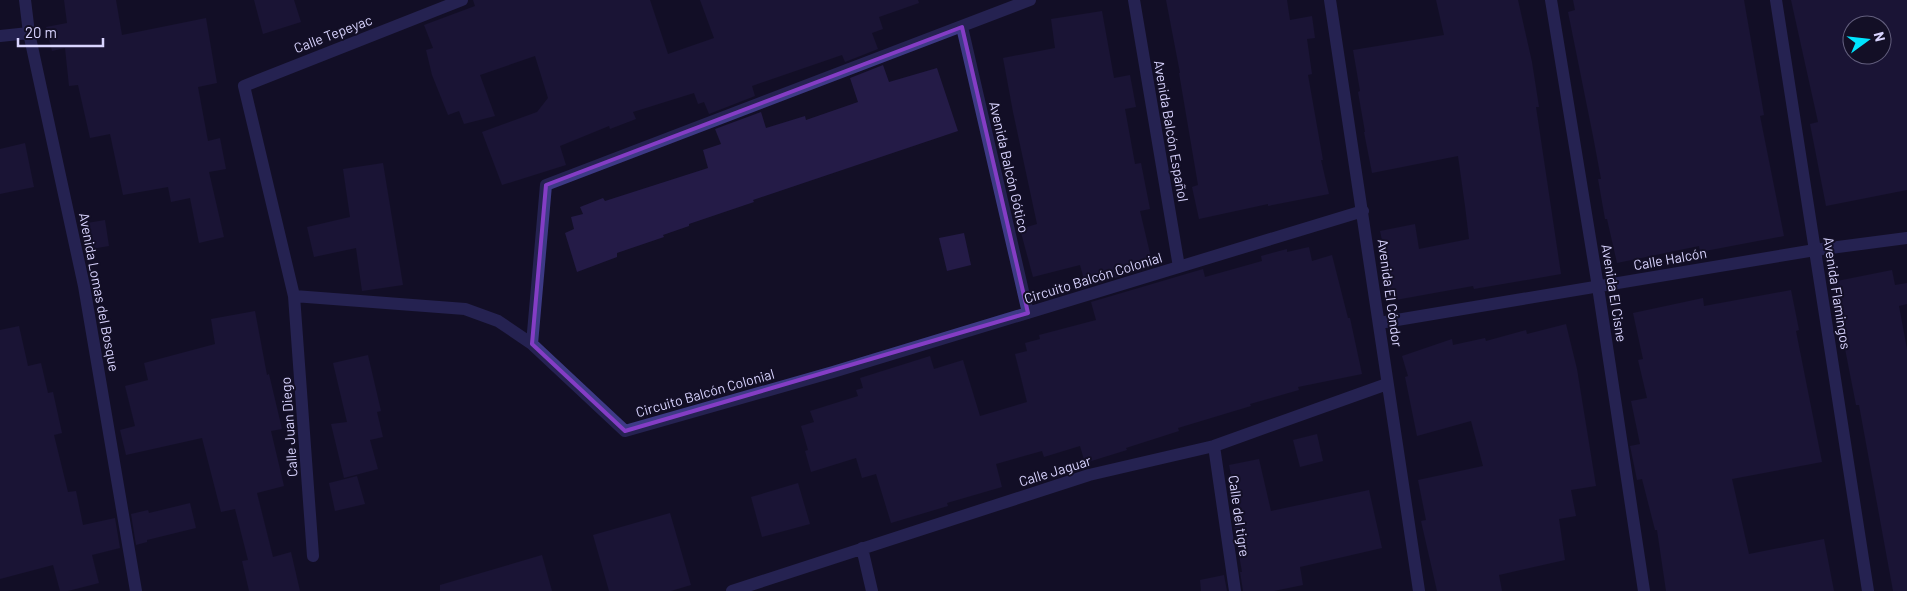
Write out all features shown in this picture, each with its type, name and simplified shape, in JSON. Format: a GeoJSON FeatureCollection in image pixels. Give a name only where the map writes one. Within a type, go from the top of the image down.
{"type":"FeatureCollection","features":[{"type":"Feature","properties":{"kind":"street","name":"Avenida Lomas del Bosque"},"geometry":{"type":"LineString","coordinates":[[25,0],[30,33],[84,286],[136,591]]}},
{"type":"Feature","properties":{"kind":"street","name":"Calle Tepeyac"},"geometry":{"type":"LineString","coordinates":[[244,86],[462,0]]}},
{"type":"Feature","properties":{"kind":"street"},"geometry":{"type":"LineString","coordinates":[[294,296],[465,309],[498,321],[532,344],[546,185],[1030,0]]}},
{"type":"Feature","properties":{"kind":"street","name":"Avenida Balcón Español"},"geometry":{"type":"LineString","coordinates":[[1134,0],[1179,267]]}},
{"type":"Feature","properties":{"kind":"street","name":"Avenida El Cóndor"},"geometry":{"type":"LineString","coordinates":[[1330,0],[1419,591]]}},
{"type":"Feature","properties":{"kind":"street","name":"Avenida El Cisne"},"geometry":{"type":"LineString","coordinates":[[1551,0],[1598,287],[1644,591]]}},
{"type":"Feature","properties":{"kind":"street","name":"Avenida Flamingos"},"geometry":{"type":"LineString","coordinates":[[1776,0],[1868,591]]}},
{"type":"Feature","properties":{"kind":"street","name":"Avenida Balcón Gótico"},"geometry":{"type":"LineString","coordinates":[[962,27],[1028,313]]}},
{"type":"Feature","properties":{"kind":"street"},"geometry":{"type":"LineString","coordinates":[[0,36],[30,33]]}},
{"type":"Feature","properties":{"kind":"street","name":"Calle Juan Diego"},"geometry":{"type":"LineString","coordinates":[[244,86],[294,296],[313,556]]}},
{"type":"Feature","properties":{"kind":"street","name":"Circuito Balcón Colonial"},"geometry":{"type":"LineString","coordinates":[[532,344],[625,431],[833,372],[1362,211]]}},
{"type":"Feature","properties":{"kind":"street","name":"Calle Halcón"},"geometry":{"type":"LineString","coordinates":[[1379,323],[1815,250],[1907,238]]}},
{"type":"Feature","properties":{"kind":"street","name":"Calle Jaguar"},"geometry":{"type":"LineString","coordinates":[[732,591],[1089,476],[1214,446],[1387,384]]}},
{"type":"Feature","properties":{"kind":"street","name":"Calle del tigre"},"geometry":{"type":"LineString","coordinates":[[1214,446],[1235,591]]}},
{"type":"Feature","properties":{"kind":"street"},"geometry":{"type":"LineString","coordinates":[[862,548],[872,591]]}},
{"type":"Feature","properties":{"kind":"highlighted area"},"geometry":{"type":"Polygon","coordinates":[[[962,27],[1028,313],[625,431],[532,344],[546,185],[962,27]]]}},
{"type":"Feature","properties":{"kind":"building"},"geometry":{"type":"Polygon","coordinates":[[[64,0],[116,0],[122,35],[206,18],[217,83],[198,87],[208,141],[220,138],[226,169],[209,172],[224,237],[199,243],[190,198],[171,202],[168,187],[123,195],[110,134],[90,138],[78,85],[69,86],[65,48],[52,51],[46,27],[67,23],[64,0]]]}},
{"type":"Feature","properties":{"kind":"building"},"geometry":{"type":"Polygon","coordinates":[[[254,0],[294,0],[301,22],[263,34],[254,0]]]}},
{"type":"Feature","properties":{"kind":"building"},"geometry":{"type":"Polygon","coordinates":[[[473,0],[650,0],[668,54],[714,38],[700,0],[918,0],[919,3],[879,17],[883,29],[872,33],[878,49],[845,62],[842,55],[752,86],[755,96],[709,114],[704,102],[698,104],[694,93],[633,112],[636,119],[610,129],[609,126],[560,146],[566,165],[502,185],[482,132],[537,112],[548,98],[535,56],[480,75],[495,116],[464,124],[459,111],[448,115],[432,75],[426,50],[433,48],[424,25],[475,6],[473,0]]]}},
{"type":"Feature","properties":{"kind":"building"},"geometry":{"type":"Polygon","coordinates":[[[1166,0],[1287,0],[1290,20],[1312,16],[1315,38],[1307,39],[1312,74],[1308,75],[1323,160],[1321,160],[1329,194],[1268,206],[1268,204],[1199,219],[1192,187],[1198,185],[1166,0]]]}},
{"type":"Feature","properties":{"kind":"building"},"geometry":{"type":"Polygon","coordinates":[[[1436,0],[1518,0],[1532,62],[1539,107],[1536,107],[1561,274],[1474,289],[1473,286],[1390,301],[1381,256],[1385,255],[1380,231],[1415,224],[1419,249],[1469,239],[1458,156],[1372,173],[1364,132],[1353,50],[1444,35],[1436,0]]]}},
{"type":"Feature","properties":{"kind":"building"},"geometry":{"type":"Polygon","coordinates":[[[1573,0],[1744,0],[1764,115],[1760,116],[1784,236],[1700,252],[1699,246],[1617,263],[1607,219],[1605,219],[1598,179],[1601,179],[1568,12],[1575,10],[1573,0]]]}},
{"type":"Feature","properties":{"kind":"building"},"geometry":{"type":"Polygon","coordinates":[[[1791,0],[1907,0],[1907,190],[1826,206],[1810,124],[1818,122],[1791,0]]]}},
{"type":"Feature","properties":{"kind":"building"},"geometry":{"type":"Polygon","coordinates":[[[1102,11],[1114,78],[1130,75],[1136,107],[1125,109],[1135,164],[1141,163],[1150,209],[1140,211],[1153,266],[1086,287],[1080,265],[1033,277],[1020,229],[1037,224],[1003,58],[1055,48],[1051,19],[1102,11]]]}},
{"type":"Feature","properties":{"kind":"building"},"geometry":{"type":"Polygon","coordinates":[[[883,65],[889,82],[937,68],[958,131],[753,200],[754,202],[689,224],[689,226],[663,235],[664,237],[617,253],[617,257],[577,272],[565,233],[574,229],[571,217],[583,214],[580,207],[603,198],[605,201],[708,168],[703,150],[721,144],[715,129],[761,112],[766,128],[805,116],[806,120],[858,102],[850,78],[883,65]]]}},
{"type":"Feature","properties":{"kind":"building"},"geometry":{"type":"Polygon","coordinates":[[[25,143],[34,187],[0,194],[0,149],[25,143]]]}},
{"type":"Feature","properties":{"kind":"building"},"geometry":{"type":"Polygon","coordinates":[[[383,163],[403,285],[362,291],[356,248],[314,257],[307,227],[350,217],[343,169],[383,163]]]}},
{"type":"Feature","properties":{"kind":"building"},"geometry":{"type":"Polygon","coordinates":[[[105,220],[109,246],[85,250],[81,224],[105,220]]]}},
{"type":"Feature","properties":{"kind":"building"},"geometry":{"type":"Polygon","coordinates":[[[964,233],[971,265],[947,271],[939,238],[964,233]]]}},
{"type":"Feature","properties":{"kind":"building"},"geometry":{"type":"Polygon","coordinates":[[[1309,247],[1312,261],[1332,255],[1348,318],[1350,318],[1362,374],[1298,387],[1299,390],[1178,428],[1179,431],[1085,463],[1080,446],[1044,457],[1042,451],[996,464],[1002,487],[947,503],[948,506],[891,523],[876,474],[862,478],[856,458],[811,472],[805,451],[808,450],[801,426],[814,422],[810,411],[858,396],[856,390],[863,388],[860,378],[930,356],[934,369],[963,360],[980,416],[1027,402],[1015,354],[1027,351],[1025,343],[1040,339],[1039,335],[1096,320],[1091,302],[1203,269],[1205,277],[1262,261],[1261,256],[1287,249],[1287,252],[1309,247]]]}},
{"type":"Feature","properties":{"kind":"building"},"geometry":{"type":"Polygon","coordinates":[[[1892,270],[1895,285],[1907,283],[1907,304],[1899,306],[1907,349],[1907,591],[1893,591],[1859,405],[1856,405],[1832,282],[1892,270]]]}},
{"type":"Feature","properties":{"kind":"building"},"geometry":{"type":"Polygon","coordinates":[[[1791,290],[1799,330],[1796,331],[1822,462],[1732,479],[1749,554],[1824,539],[1834,591],[1666,591],[1657,530],[1655,530],[1642,479],[1637,480],[1630,446],[1640,444],[1631,401],[1647,398],[1638,360],[1643,359],[1633,313],[1703,298],[1704,306],[1791,290]]]}},
{"type":"Feature","properties":{"kind":"building"},"geometry":{"type":"Polygon","coordinates":[[[255,311],[267,375],[269,374],[282,429],[271,431],[284,486],[257,493],[273,557],[291,552],[300,591],[249,591],[242,561],[248,560],[235,509],[221,512],[202,438],[126,455],[120,430],[135,426],[125,386],[148,380],[144,363],[215,344],[211,319],[255,311]]]}},
{"type":"Feature","properties":{"kind":"building"},"geometry":{"type":"Polygon","coordinates":[[[1566,324],[1577,369],[1596,486],[1571,490],[1576,516],[1559,519],[1565,560],[1499,575],[1502,591],[1437,591],[1421,521],[1426,520],[1418,480],[1483,466],[1471,421],[1417,436],[1405,377],[1408,376],[1402,356],[1452,339],[1453,345],[1485,338],[1486,341],[1526,330],[1527,334],[1566,324]]]}},
{"type":"Feature","properties":{"kind":"building"},"geometry":{"type":"Polygon","coordinates":[[[19,326],[28,366],[41,363],[48,393],[53,392],[62,433],[54,435],[68,492],[76,491],[83,525],[115,518],[120,548],[92,555],[99,583],[68,591],[60,591],[53,565],[0,579],[0,330],[19,326]]]}},
{"type":"Feature","properties":{"kind":"building"},"geometry":{"type":"Polygon","coordinates":[[[368,355],[381,411],[377,412],[383,437],[370,440],[378,469],[344,478],[331,424],[347,422],[333,363],[368,355]]]}},
{"type":"Feature","properties":{"kind":"building"},"geometry":{"type":"Polygon","coordinates":[[[1317,434],[1323,461],[1300,467],[1293,440],[1317,434]]]}},
{"type":"Feature","properties":{"kind":"building"},"geometry":{"type":"Polygon","coordinates":[[[1259,459],[1271,511],[1369,490],[1382,548],[1300,567],[1303,585],[1274,591],[1243,591],[1240,572],[1242,572],[1233,520],[1240,519],[1229,465],[1259,459]]]}},
{"type":"Feature","properties":{"kind":"building"},"geometry":{"type":"Polygon","coordinates":[[[357,476],[365,504],[335,511],[329,483],[357,476]]]}},
{"type":"Feature","properties":{"kind":"building"},"geometry":{"type":"Polygon","coordinates":[[[798,483],[810,524],[762,537],[751,497],[798,483]]]}},
{"type":"Feature","properties":{"kind":"building"},"geometry":{"type":"Polygon","coordinates":[[[190,503],[196,528],[147,540],[147,542],[136,545],[131,514],[148,510],[149,513],[190,503]]]}},
{"type":"Feature","properties":{"kind":"building"},"geometry":{"type":"Polygon","coordinates":[[[670,513],[691,585],[671,591],[609,591],[593,535],[670,513]]]}},
{"type":"Feature","properties":{"kind":"building"},"geometry":{"type":"Polygon","coordinates":[[[542,555],[552,591],[440,591],[440,585],[542,555]]]}},
{"type":"Feature","properties":{"kind":"building"},"geometry":{"type":"Polygon","coordinates":[[[1224,575],[1227,591],[1201,591],[1200,580],[1224,575]]]}}]}
